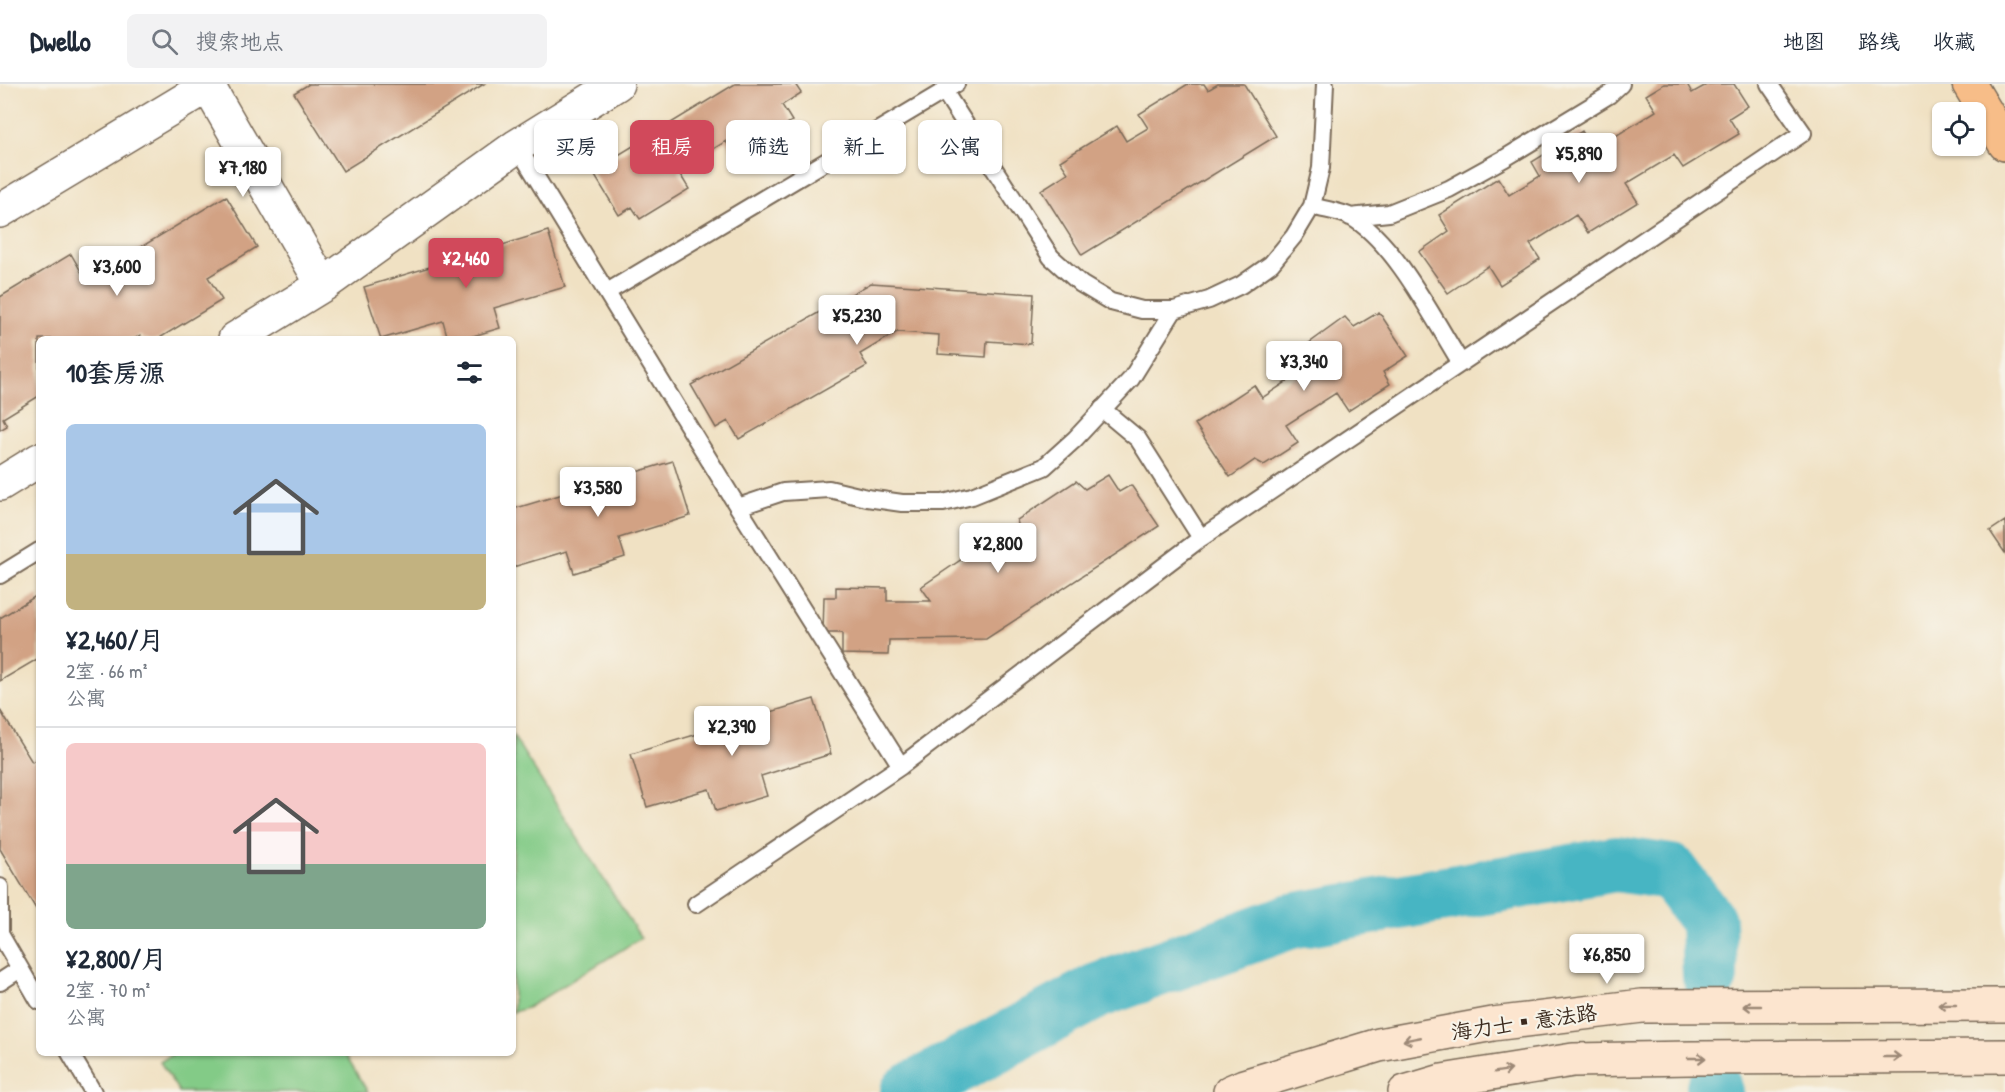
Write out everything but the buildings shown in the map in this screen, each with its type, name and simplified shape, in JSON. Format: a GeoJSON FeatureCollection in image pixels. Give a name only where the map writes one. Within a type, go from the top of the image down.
{"type":"FeatureCollection","features":[{"type":"Feature","properties":{"kind":"main road"},"geometry":{"type":"LineString","coordinates":[[1969,84],[2005,144]]}},
{"type":"Feature","properties":{"kind":"street"},"geometry":{"type":"LineString","coordinates":[[241,336],[323,285],[518,146],[617,84]]}},
{"type":"Feature","properties":{"kind":"street"},"geometry":{"type":"LineString","coordinates":[[0,211],[209,85],[323,285]]}},
{"type":"Feature","properties":{"kind":"street"},"geometry":{"type":"LineString","coordinates":[[0,484],[36,462]]}},
{"type":"Feature","properties":{"kind":"street","name":"海力士▪意法路"},"geometry":{"type":"LineString","coordinates":[[1230,1092],[1378,1045],[1493,1024],[1630,1008],[2005,1005]]}},
{"type":"Feature","properties":{"kind":"street"},"geometry":{"type":"LineString","coordinates":[[1405,1092],[1442,1081],[1573,1060],[2005,1056]]}},
{"type":"Feature","properties":{"kind":"lane"},"geometry":{"type":"LineString","coordinates":[[607,292],[950,88],[1052,257],[1082,284],[1111,302],[1142,310],[1174,310],[1209,300],[1241,285],[1271,264],[1294,236],[1312,207],[1321,168],[1325,84]]}},
{"type":"Feature","properties":{"kind":"lane"},"geometry":{"type":"LineString","coordinates":[[1312,207],[1350,217],[1389,213],[1449,189],[1505,158],[1610,95],[1621,84]]}},
{"type":"Feature","properties":{"kind":"lane"},"geometry":{"type":"LineString","coordinates":[[696,904],[902,766],[1201,538],[1803,133],[1770,84]]}},
{"type":"Feature","properties":{"kind":"lane"},"geometry":{"type":"LineString","coordinates":[[518,146],[738,507],[902,766]]}},
{"type":"Feature","properties":{"kind":"lane"},"geometry":{"type":"LineString","coordinates":[[1350,217],[1380,240],[1404,273],[1461,363]]}},
{"type":"Feature","properties":{"kind":"lane"},"geometry":{"type":"LineString","coordinates":[[738,507],[783,492],[829,489],[867,498],[902,502],[943,502],[972,496],[1044,467],[1075,439],[1131,379],[1174,310]]}},
{"type":"Feature","properties":{"kind":"lane"},"geometry":{"type":"LineString","coordinates":[[1102,409],[1138,439],[1201,538]]}},
{"type":"Feature","properties":{"kind":"lane"},"geometry":{"type":"LineString","coordinates":[[0,575],[36,552]]}},
{"type":"Feature","properties":{"kind":"lane"},"geometry":{"type":"LineString","coordinates":[[0,887],[0,934],[36,996]]}},
{"type":"Feature","properties":{"kind":"lane"},"geometry":{"type":"LineString","coordinates":[[0,982],[20,969]]}},
{"type":"Feature","properties":{"kind":"lane"},"geometry":{"type":"LineString","coordinates":[[71,1056],[93,1092]]}},
{"type":"Feature","properties":{"kind":"green space"},"geometry":{"type":"Polygon","coordinates":[[[516,741],[641,938],[527,1008],[516,1011],[516,741]]]}},
{"type":"Feature","properties":{"kind":"green space"},"geometry":{"type":"Polygon","coordinates":[[[169,1056],[346,1056],[368,1092],[179,1092],[160,1062],[169,1056]]]}},
{"type":"Feature","properties":{"kind":"waterway"},"geometry":{"type":"LineString","coordinates":[[908,1092],[1097,991],[1291,921],[1616,864],[1671,872],[1708,921],[1710,976]]}},
{"type":"Feature","properties":{"kind":"waterway"},"geometry":{"type":"LineString","coordinates":[[1714,1088],[1716,1092]]}}]}
